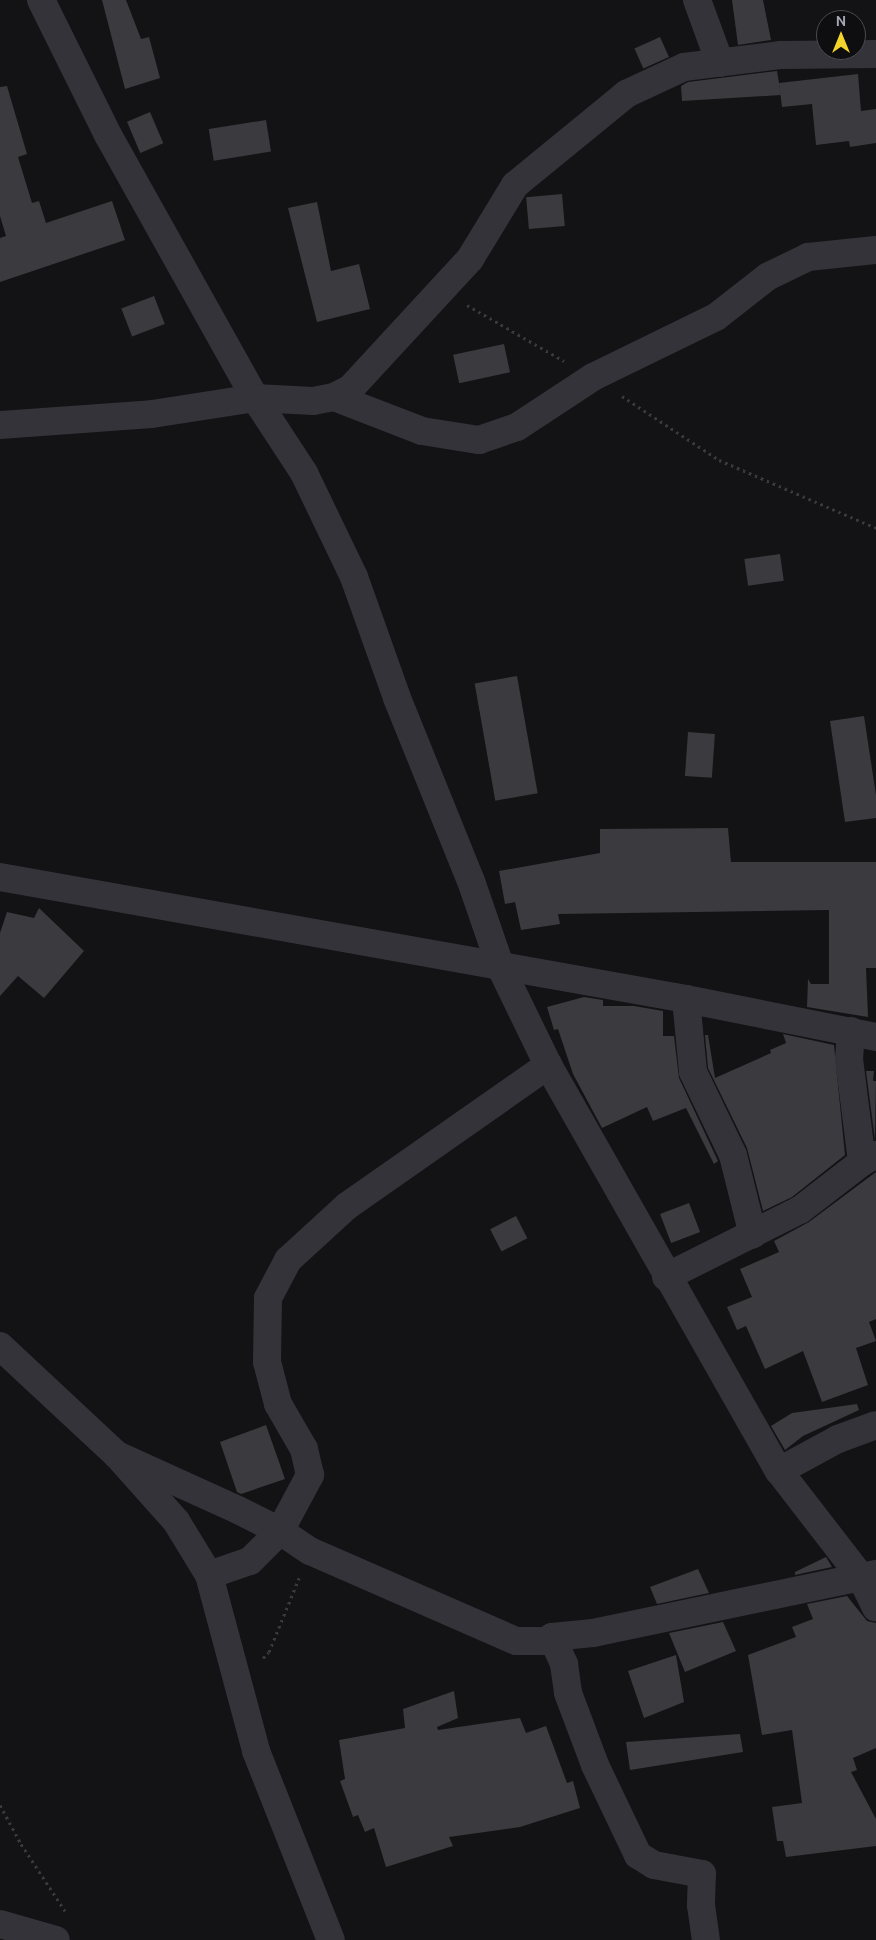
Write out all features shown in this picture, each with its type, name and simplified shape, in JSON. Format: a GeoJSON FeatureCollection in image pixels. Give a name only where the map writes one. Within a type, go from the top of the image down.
{"type":"FeatureCollection","features":[{"type":"Feature","properties":{"kind":"street"},"geometry":{"type":"LineString","coordinates":[[41,0],[108,135],[254,398],[304,472],[354,577],[501,968],[548,1065],[666,1277],[779,1471],[868,1576],[876,1608]]}},
{"type":"Feature","properties":{"kind":"street"},"geometry":{"type":"LineString","coordinates":[[697,0],[720,63]]}},
{"type":"Feature","properties":{"kind":"street"},"geometry":{"type":"LineString","coordinates":[[0,425],[152,414],[254,398],[313,402],[334,397],[350,389],[470,259],[515,185],[626,94],[684,67],[781,55],[876,54]]}},
{"type":"Feature","properties":{"kind":"street"},"geometry":{"type":"LineString","coordinates":[[334,397],[422,431],[479,440],[517,427],[593,377],[716,316],[768,277],[808,257],[876,250]]}},
{"type":"Feature","properties":{"kind":"street"},"geometry":{"type":"LineString","coordinates":[[0,877],[501,968],[686,999],[863,1034],[850,1059],[869,1159],[800,1210],[666,1277]]}},
{"type":"Feature","properties":{"kind":"street"},"geometry":{"type":"LineString","coordinates":[[686,999],[692,1072],[732,1155],[753,1235]]}},
{"type":"Feature","properties":{"kind":"street"},"geometry":{"type":"LineString","coordinates":[[210,1575],[250,1561],[280,1531],[310,1475],[304,1450],[278,1404],[267,1362],[268,1298],[288,1260],[347,1206],[548,1065]]}},
{"type":"Feature","properties":{"kind":"street"},"geometry":{"type":"LineString","coordinates":[[0,1346],[117,1455],[176,1521],[210,1575],[235,1681],[256,1751],[331,1940]]}},
{"type":"Feature","properties":{"kind":"street"},"geometry":{"type":"LineString","coordinates":[[779,1471],[838,1439],[876,1425]]}},
{"type":"Feature","properties":{"kind":"street"},"geometry":{"type":"LineString","coordinates":[[117,1455],[280,1531],[310,1552],[516,1640],[549,1640],[552,1637],[593,1633],[868,1576]]}},
{"type":"Feature","properties":{"kind":"street"},"geometry":{"type":"LineString","coordinates":[[552,1637],[564,1664],[568,1693],[592,1756],[638,1855],[654,1865],[702,1874],[701,1905],[706,1940]]}},
{"type":"Feature","properties":{"kind":"street"},"geometry":{"type":"LineString","coordinates":[[0,1924],[63,1929]]}},
{"type":"Feature","properties":{"kind":"path"},"geometry":{"type":"LineString","coordinates":[[442,290],[593,377],[719,460],[876,528]]}},
{"type":"Feature","properties":{"kind":"path"},"geometry":{"type":"LineString","coordinates":[[235,1681],[269,1652],[310,1552]]}},
{"type":"Feature","properties":{"kind":"path"},"geometry":{"type":"LineString","coordinates":[[0,1805],[63,1929]]}},
{"type":"Feature","properties":{"kind":"building"},"geometry":{"type":"Polygon","coordinates":[[[102,0],[126,0],[141,39],[149,37],[160,78],[125,89],[102,0]]]}},
{"type":"Feature","properties":{"kind":"building"},"geometry":{"type":"Polygon","coordinates":[[[732,0],[763,0],[771,40],[738,45],[732,0]]]}},
{"type":"Feature","properties":{"kind":"building"},"geometry":{"type":"Polygon","coordinates":[[[660,37],[669,57],[643,68],[634,48],[660,37]]]}},
{"type":"Feature","properties":{"kind":"building"},"geometry":{"type":"Polygon","coordinates":[[[777,71],[781,95],[682,101],[681,86],[688,82],[777,71]]]}},
{"type":"Feature","properties":{"kind":"building"},"geometry":{"type":"Polygon","coordinates":[[[858,74],[861,111],[876,109],[876,143],[850,147],[849,141],[816,145],[812,104],[782,107],[779,83],[858,74]]]}},
{"type":"Feature","properties":{"kind":"building"},"geometry":{"type":"Polygon","coordinates":[[[7,86],[27,154],[18,157],[32,203],[39,201],[46,223],[112,201],[125,240],[0,282],[0,238],[6,236],[0,216],[0,87],[7,86]]]}},
{"type":"Feature","properties":{"kind":"building"},"geometry":{"type":"Polygon","coordinates":[[[150,112],[163,143],[140,153],[127,122],[150,112]]]}},
{"type":"Feature","properties":{"kind":"building"},"geometry":{"type":"Polygon","coordinates":[[[266,120],[271,152],[214,161],[209,129],[266,120]]]}},
{"type":"Feature","properties":{"kind":"building"},"geometry":{"type":"Polygon","coordinates":[[[562,194],[565,226],[529,229],[526,197],[562,194]]]}},
{"type":"Feature","properties":{"kind":"building"},"geometry":{"type":"Polygon","coordinates":[[[317,202],[331,271],[359,264],[370,309],[317,322],[288,208],[317,202]]]}},
{"type":"Feature","properties":{"kind":"building"},"geometry":{"type":"Polygon","coordinates":[[[154,296],[165,324],[132,337],[121,309],[154,296]]]}},
{"type":"Feature","properties":{"kind":"building"},"geometry":{"type":"Polygon","coordinates":[[[504,344],[510,372],[459,383],[453,355],[504,344]]]}},
{"type":"Feature","properties":{"kind":"building"},"geometry":{"type":"Polygon","coordinates":[[[780,554],[784,581],[748,586],[744,559],[780,554]]]}},
{"type":"Feature","properties":{"kind":"building"},"geometry":{"type":"Polygon","coordinates":[[[517,676],[538,793],[495,801],[475,683],[517,676]]]}},
{"type":"Feature","properties":{"kind":"building"},"geometry":{"type":"Polygon","coordinates":[[[864,716],[876,795],[876,818],[845,822],[830,721],[864,716]]]}},
{"type":"Feature","properties":{"kind":"building"},"geometry":{"type":"Polygon","coordinates":[[[688,732],[715,734],[712,778],[685,776],[688,732]]]}},
{"type":"Feature","properties":{"kind":"building"},"geometry":{"type":"Polygon","coordinates":[[[728,828],[731,862],[876,862],[876,968],[866,968],[868,1017],[807,1007],[808,979],[811,984],[829,984],[829,910],[558,914],[560,924],[521,930],[515,902],[505,904],[499,871],[600,853],[600,829],[728,828]]]}},
{"type":"Feature","properties":{"kind":"building"},"geometry":{"type":"Polygon","coordinates":[[[39,908],[84,951],[44,998],[18,976],[0,996],[0,933],[7,912],[34,918],[39,908]]]}},
{"type":"Feature","properties":{"kind":"building"},"geometry":{"type":"Polygon","coordinates":[[[584,997],[603,1000],[603,1006],[634,1006],[663,1011],[663,1036],[674,1036],[679,1078],[718,1161],[714,1164],[686,1108],[653,1121],[647,1107],[602,1128],[573,1074],[558,1029],[554,1030],[547,1007],[584,997]]]}},
{"type":"Feature","properties":{"kind":"building"},"geometry":{"type":"Polygon","coordinates":[[[783,1034],[834,1045],[845,1155],[792,1197],[763,1211],[747,1148],[708,1068],[705,1035],[708,1035],[715,1078],[771,1053],[770,1050],[786,1043],[783,1034]]]}},
{"type":"Feature","properties":{"kind":"building"},"geometry":{"type":"Polygon","coordinates":[[[866,1071],[874,1071],[873,1081],[876,1081],[875,1140],[866,1071]]]}},
{"type":"Feature","properties":{"kind":"building"},"geometry":{"type":"Polygon","coordinates":[[[876,1172],[876,1319],[869,1322],[876,1341],[856,1348],[868,1385],[822,1402],[803,1351],[765,1369],[746,1326],[737,1330],[727,1307],[752,1297],[740,1269],[779,1252],[774,1241],[809,1222],[876,1172]]]}},
{"type":"Feature","properties":{"kind":"building"},"geometry":{"type":"Polygon","coordinates":[[[689,1203],[700,1232],[671,1243],[660,1214],[689,1203]]]}},
{"type":"Feature","properties":{"kind":"building"},"geometry":{"type":"Polygon","coordinates":[[[516,1216],[527,1238],[502,1251],[490,1229],[516,1216]]]}},
{"type":"Feature","properties":{"kind":"building"},"geometry":{"type":"Polygon","coordinates":[[[857,1404],[859,1410],[803,1436],[785,1450],[771,1426],[792,1413],[857,1404]]]}},
{"type":"Feature","properties":{"kind":"building"},"geometry":{"type":"Polygon","coordinates":[[[266,1425],[285,1479],[241,1494],[237,1492],[220,1442],[266,1425]]]}},
{"type":"Feature","properties":{"kind":"building"},"geometry":{"type":"Polygon","coordinates":[[[826,1557],[832,1567],[795,1575],[795,1572],[826,1557]]]}},
{"type":"Feature","properties":{"kind":"building"},"geometry":{"type":"Polygon","coordinates":[[[698,1569],[709,1593],[657,1604],[650,1587],[698,1569]]]}},
{"type":"Feature","properties":{"kind":"building"},"geometry":{"type":"Polygon","coordinates":[[[847,1596],[867,1621],[876,1623],[876,1748],[853,1758],[857,1770],[851,1772],[876,1819],[876,1846],[786,1857],[783,1841],[777,1841],[772,1807],[802,1803],[792,1730],[762,1735],[748,1655],[796,1637],[792,1627],[813,1619],[807,1604],[847,1596]]]}},
{"type":"Feature","properties":{"kind":"building"},"geometry":{"type":"Polygon","coordinates":[[[723,1622],[736,1651],[685,1672],[669,1633],[723,1622]]]}},
{"type":"Feature","properties":{"kind":"building"},"geometry":{"type":"Polygon","coordinates":[[[676,1655],[684,1702],[644,1718],[628,1671],[676,1655]]]}},
{"type":"Feature","properties":{"kind":"building"},"geometry":{"type":"Polygon","coordinates":[[[454,1691],[458,1718],[437,1727],[438,1730],[520,1718],[526,1733],[546,1726],[567,1783],[573,1781],[580,1808],[520,1827],[449,1837],[453,1846],[386,1867],[374,1828],[365,1832],[358,1815],[353,1817],[340,1781],[345,1779],[339,1740],[405,1728],[403,1709],[454,1691]]]}},
{"type":"Feature","properties":{"kind":"building"},"geometry":{"type":"Polygon","coordinates":[[[740,1734],[743,1752],[630,1770],[626,1742],[740,1734]]]}}]}
